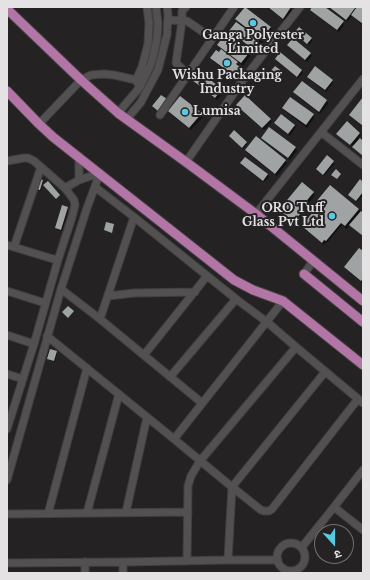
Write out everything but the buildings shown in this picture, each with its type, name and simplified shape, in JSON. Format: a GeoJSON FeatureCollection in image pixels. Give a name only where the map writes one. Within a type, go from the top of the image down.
{"type":"FeatureCollection","features":[{"type":"Feature","properties":{"kind":"main road"},"geometry":{"type":"LineString","coordinates":[[7,9],[81,80],[126,120],[256,214],[363,302]]}},
{"type":"Feature","properties":{"kind":"main road"},"geometry":{"type":"LineString","coordinates":[[7,91],[39,124],[66,147],[234,280],[253,290],[283,301],[363,365]]}},
{"type":"Feature","properties":{"kind":"main road"},"geometry":{"type":"LineString","coordinates":[[304,274],[363,322]]}},
{"type":"Feature","properties":{"kind":"street"},"geometry":{"type":"LineString","coordinates":[[136,80],[142,67],[148,44],[149,23],[147,7]]}},
{"type":"Feature","properties":{"kind":"street"},"geometry":{"type":"LineString","coordinates":[[118,113],[140,87],[153,57],[158,23],[156,7]]}},
{"type":"Feature","properties":{"kind":"street"},"geometry":{"type":"LineString","coordinates":[[126,120],[141,102],[158,70],[167,35],[167,7]]}},
{"type":"Feature","properties":{"kind":"street"},"geometry":{"type":"LineString","coordinates":[[186,7],[182,11],[176,63],[188,74]]}},
{"type":"Feature","properties":{"kind":"street"},"geometry":{"type":"LineString","coordinates":[[160,115],[234,7]]}},
{"type":"Feature","properties":{"kind":"street"},"geometry":{"type":"LineString","coordinates":[[186,162],[243,80],[300,7]]}},
{"type":"Feature","properties":{"kind":"street"},"geometry":{"type":"LineString","coordinates":[[168,20],[187,21],[212,38]]}},
{"type":"Feature","properties":{"kind":"street"},"geometry":{"type":"LineString","coordinates":[[39,124],[81,80],[91,75],[114,75],[136,80],[146,93]]}},
{"type":"Feature","properties":{"kind":"street"},"geometry":{"type":"LineString","coordinates":[[256,214],[363,80]]}},
{"type":"Feature","properties":{"kind":"street"},"geometry":{"type":"LineString","coordinates":[[321,132],[363,165]]}},
{"type":"Feature","properties":{"kind":"street"},"geometry":{"type":"LineString","coordinates":[[79,156],[79,180]]}},
{"type":"Feature","properties":{"kind":"street"},"geometry":{"type":"LineString","coordinates":[[7,161],[28,158],[65,188],[74,200],[75,205],[72,218],[57,259],[34,344],[9,416],[7,429]]}},
{"type":"Feature","properties":{"kind":"street"},"geometry":{"type":"LineString","coordinates":[[16,244],[41,167]]}},
{"type":"Feature","properties":{"kind":"street"},"geometry":{"type":"LineString","coordinates":[[65,188],[79,180],[100,173]]}},
{"type":"Feature","properties":{"kind":"street"},"geometry":{"type":"LineString","coordinates":[[7,480],[47,336],[87,208],[100,173]]}},
{"type":"Feature","properties":{"kind":"street"},"geometry":{"type":"LineString","coordinates":[[47,336],[261,510],[269,511],[272,509],[361,401],[267,322],[95,187]]}},
{"type":"Feature","properties":{"kind":"street"},"geometry":{"type":"LineString","coordinates":[[100,319],[134,217]]}},
{"type":"Feature","properties":{"kind":"street"},"geometry":{"type":"LineString","coordinates":[[7,241],[51,255],[57,259]]}},
{"type":"Feature","properties":{"kind":"street"},"geometry":{"type":"LineString","coordinates":[[7,245],[57,259]]}},
{"type":"Feature","properties":{"kind":"street"},"geometry":{"type":"LineString","coordinates":[[304,274],[314,261]]}},
{"type":"Feature","properties":{"kind":"street"},"geometry":{"type":"LineString","coordinates":[[144,355],[207,276]]}},
{"type":"Feature","properties":{"kind":"street"},"geometry":{"type":"LineString","coordinates":[[62,289],[202,403]]}},
{"type":"Feature","properties":{"kind":"street"},"geometry":{"type":"LineString","coordinates":[[7,291],[45,303]]}},
{"type":"Feature","properties":{"kind":"street"},"geometry":{"type":"LineString","coordinates":[[108,296],[134,293],[195,292]]}},
{"type":"Feature","properties":{"kind":"street"},"geometry":{"type":"LineString","coordinates":[[170,377],[236,299]]}},
{"type":"Feature","properties":{"kind":"street"},"geometry":{"type":"LineString","coordinates":[[174,438],[283,301]]}},
{"type":"Feature","properties":{"kind":"street"},"geometry":{"type":"LineString","coordinates":[[7,335],[34,344]]}},
{"type":"Feature","properties":{"kind":"street"},"geometry":{"type":"LineString","coordinates":[[187,561],[189,480],[200,461],[296,347]]}},
{"type":"Feature","properties":{"kind":"street"},"geometry":{"type":"LineString","coordinates":[[48,514],[87,368]]}},
{"type":"Feature","properties":{"kind":"street"},"geometry":{"type":"LineString","coordinates":[[228,560],[232,487],[325,372]]}},
{"type":"Feature","properties":{"kind":"street"},"geometry":{"type":"LineString","coordinates":[[7,374],[23,379]]}},
{"type":"Feature","properties":{"kind":"street"},"geometry":{"type":"LineString","coordinates":[[87,513],[119,394]]}},
{"type":"Feature","properties":{"kind":"street"},"geometry":{"type":"LineString","coordinates":[[126,512],[147,417]]}},
{"type":"Feature","properties":{"kind":"street"},"geometry":{"type":"LineString","coordinates":[[302,547],[362,473]]}},
{"type":"Feature","properties":{"kind":"street"},"geometry":{"type":"LineString","coordinates":[[334,507],[363,530]]}},
{"type":"Feature","properties":{"kind":"street"},"geometry":{"type":"LineString","coordinates":[[7,514],[188,512]]}},
{"type":"Feature","properties":{"kind":"street"},"geometry":{"type":"LineString","coordinates":[[292,542],[298,544],[305,552],[306,558],[304,563],[295,572],[284,569],[278,560],[277,555],[279,550],[287,543],[292,542]]}},
{"type":"Feature","properties":{"kind":"street"},"geometry":{"type":"LineString","coordinates":[[7,563],[278,560]]}},
{"type":"Feature","properties":{"kind":"street"},"geometry":{"type":"LineString","coordinates":[[85,562],[85,573]]}},
{"type":"Feature","properties":{"kind":"street"},"geometry":{"type":"LineString","coordinates":[[123,562],[123,573]]}},
{"type":"Feature","properties":{"kind":"place","name":"Ganga Polyester Limited"},"geometry":{"type":"Point","coordinates":[253,23]}},
{"type":"Feature","properties":{"kind":"place","name":"Wishu Packaging Industry"},"geometry":{"type":"Point","coordinates":[227,63]}},
{"type":"Feature","properties":{"kind":"place","name":"Lumisa"},"geometry":{"type":"Point","coordinates":[185,112]}},
{"type":"Feature","properties":{"kind":"place","name":"ORO Tuff Glass Pvt Ltd"},"geometry":{"type":"Point","coordinates":[332,216]}}]}
